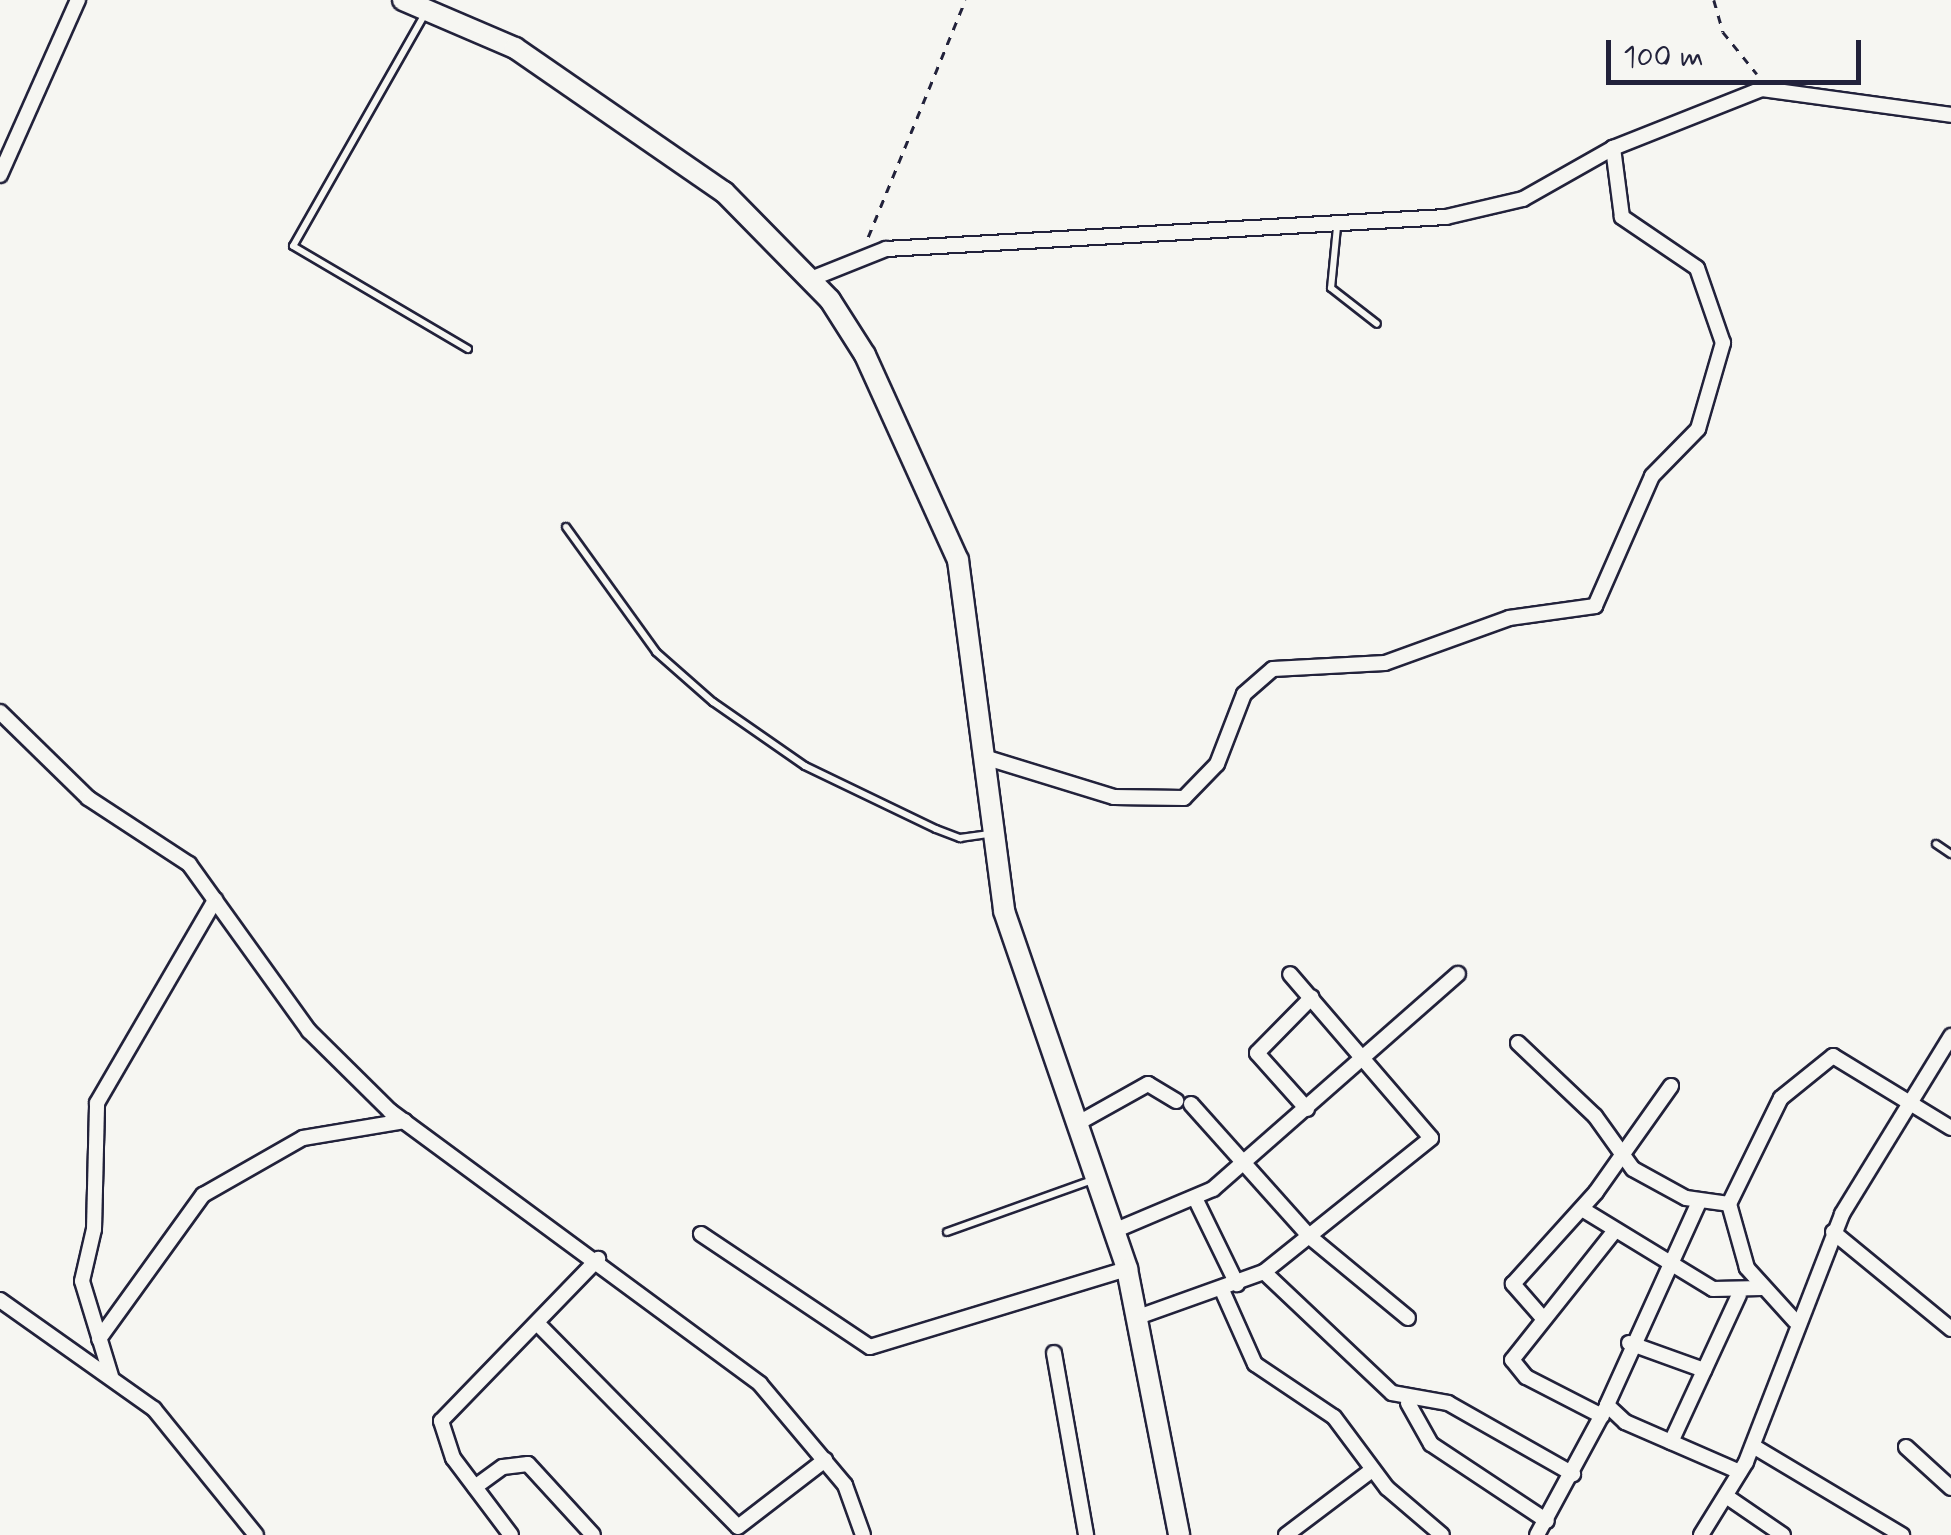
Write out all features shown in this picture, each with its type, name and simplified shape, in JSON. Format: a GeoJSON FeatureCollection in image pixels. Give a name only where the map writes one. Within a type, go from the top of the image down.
{"type":"FeatureCollection","features":[{"type":"Feature","properties":{"kind":"street"},"geometry":{"type":"LineString","coordinates":[[0,175],[78,0]]}},
{"type":"Feature","properties":{"kind":"street"},"geometry":{"type":"LineString","coordinates":[[403,0],[429,7],[515,48],[695,170],[811,280],[864,355],[952,544],[968,603],[988,834],[1004,912],[1128,1269],[1178,1535]]}},
{"type":"Feature","properties":{"kind":"street"},"geometry":{"type":"LineString","coordinates":[[811,280],[859,256],[1337,227],[1523,199],[1613,148],[1762,90],[1951,115]]}},
{"type":"Feature","properties":{"kind":"street"},"geometry":{"type":"LineString","coordinates":[[984,757],[1114,797],[1184,798],[1217,764],[1244,694],[1274,669],[1385,663],[1509,618],[1595,606],[1643,492],[1698,429],[1723,343],[1697,268],[1622,217],[1613,148]]}},
{"type":"Feature","properties":{"kind":"street"},"geometry":{"type":"LineString","coordinates":[[0,712],[88,798],[166,841],[215,900],[309,1030],[405,1121],[733,1360],[825,1460],[857,1506],[863,1535]]}},
{"type":"Feature","properties":{"kind":"street"},"geometry":{"type":"LineString","coordinates":[[111,1376],[82,1281],[94,1229],[97,1103],[215,900]]}},
{"type":"Feature","properties":{"kind":"street"},"geometry":{"type":"LineString","coordinates":[[1138,1317],[1264,1272],[1430,1138],[1365,1057],[1290,974]]}},
{"type":"Feature","properties":{"kind":"street"},"geometry":{"type":"LineString","coordinates":[[1116,1230],[1195,1198],[1245,1164],[1458,974]]}},
{"type":"Feature","properties":{"kind":"street"},"geometry":{"type":"LineString","coordinates":[[1307,1109],[1257,1044],[1312,997]]}},
{"type":"Feature","properties":{"kind":"street"},"geometry":{"type":"LineString","coordinates":[[1701,1535],[1753,1446],[1796,1321],[1833,1232],[1951,1036]]}},
{"type":"Feature","properties":{"kind":"street"},"geometry":{"type":"LineString","coordinates":[[1518,1043],[1596,1116],[1621,1157],[1699,1202],[1729,1204]]}},
{"type":"Feature","properties":{"kind":"street"},"geometry":{"type":"LineString","coordinates":[[1796,1321],[1762,1288],[1736,1247],[1729,1204],[1769,1113],[1827,1056],[1906,1106],[1951,1128]]}},
{"type":"Feature","properties":{"kind":"street"},"geometry":{"type":"LineString","coordinates":[[1080,1122],[1148,1084],[1183,1103],[1245,1164],[1310,1237],[1408,1318]]}},
{"type":"Feature","properties":{"kind":"street"},"geometry":{"type":"LineString","coordinates":[[1542,1316],[1513,1284],[1582,1209],[1671,1086]]}},
{"type":"Feature","properties":{"kind":"street"},"geometry":{"type":"LineString","coordinates":[[99,1339],[202,1195],[302,1138],[405,1121]]}},
{"type":"Feature","properties":{"kind":"street"},"geometry":{"type":"LineString","coordinates":[[1195,1198],[1238,1284]]}},
{"type":"Feature","properties":{"kind":"street"},"geometry":{"type":"LineString","coordinates":[[1536,1535],[1573,1474],[1604,1411],[1629,1343],[1699,1202]]}},
{"type":"Feature","properties":{"kind":"street"},"geometry":{"type":"LineString","coordinates":[[1582,1209],[1666,1268],[1739,1295],[1762,1288]]}},
{"type":"Feature","properties":{"kind":"street"},"geometry":{"type":"LineString","coordinates":[[1833,1232],[1951,1329]]}},
{"type":"Feature","properties":{"kind":"street"},"geometry":{"type":"LineString","coordinates":[[1613,1233],[1514,1351],[1517,1369],[1740,1472]]}},
{"type":"Feature","properties":{"kind":"street"},"geometry":{"type":"LineString","coordinates":[[701,1234],[870,1346],[1128,1269]]}},
{"type":"Feature","properties":{"kind":"street"},"geometry":{"type":"LineString","coordinates":[[511,1535],[444,1443],[441,1421],[598,1260]]}},
{"type":"Feature","properties":{"kind":"street"},"geometry":{"type":"LineString","coordinates":[[1264,1272],[1408,1403],[1431,1444],[1547,1521]]}},
{"type":"Feature","properties":{"kind":"street"},"geometry":{"type":"LineString","coordinates":[[1222,1290],[1255,1364],[1334,1417],[1372,1470],[1442,1535]]}},
{"type":"Feature","properties":{"kind":"street"},"geometry":{"type":"LineString","coordinates":[[1670,1442],[1739,1295]]}},
{"type":"Feature","properties":{"kind":"street"},"geometry":{"type":"LineString","coordinates":[[0,1300],[111,1376],[179,1433],[256,1535]]}},
{"type":"Feature","properties":{"kind":"street"},"geometry":{"type":"LineString","coordinates":[[537,1322],[738,1527],[825,1460]]}},
{"type":"Feature","properties":{"kind":"street"},"geometry":{"type":"LineString","coordinates":[[1629,1343],[1704,1370]]}},
{"type":"Feature","properties":{"kind":"street"},"geometry":{"type":"LineString","coordinates":[[1054,1353],[1086,1535]]}},
{"type":"Feature","properties":{"kind":"street"},"geometry":{"type":"LineString","coordinates":[[1408,1403],[1448,1404],[1573,1474]]}},
{"type":"Feature","properties":{"kind":"street"},"geometry":{"type":"LineString","coordinates":[[1753,1446],[1902,1535]]}},
{"type":"Feature","properties":{"kind":"street"},"geometry":{"type":"LineString","coordinates":[[1906,1447],[1951,1488]]}},
{"type":"Feature","properties":{"kind":"street"},"geometry":{"type":"LineString","coordinates":[[475,1487],[502,1468],[528,1464],[593,1535]]}},
{"type":"Feature","properties":{"kind":"street"},"geometry":{"type":"LineString","coordinates":[[1286,1535],[1372,1470]]}},
{"type":"Feature","properties":{"kind":"street"},"geometry":{"type":"LineString","coordinates":[[1726,1496],[1783,1535]]}},
{"type":"Feature","properties":{"kind":"lane"},"geometry":{"type":"LineString","coordinates":[[429,7],[294,246],[468,349]]}},
{"type":"Feature","properties":{"kind":"lane"},"geometry":{"type":"LineString","coordinates":[[1337,227],[1331,288],[1377,324]]}},
{"type":"Feature","properties":{"kind":"lane"},"geometry":{"type":"LineString","coordinates":[[566,527],[656,652],[728,713],[805,766],[936,829],[960,838],[988,834]]}},
{"type":"Feature","properties":{"kind":"lane"},"geometry":{"type":"LineString","coordinates":[[1936,844],[1951,854]]}},
{"type":"Feature","properties":{"kind":"lane"},"geometry":{"type":"LineString","coordinates":[[946,1232],[1098,1178]]}},
{"type":"Feature","properties":{"kind":"path"},"geometry":{"type":"LineString","coordinates":[[859,256],[966,0]]}},
{"type":"Feature","properties":{"kind":"path"},"geometry":{"type":"LineString","coordinates":[[1714,0],[1723,32],[1750,58],[1762,90]]}}]}
